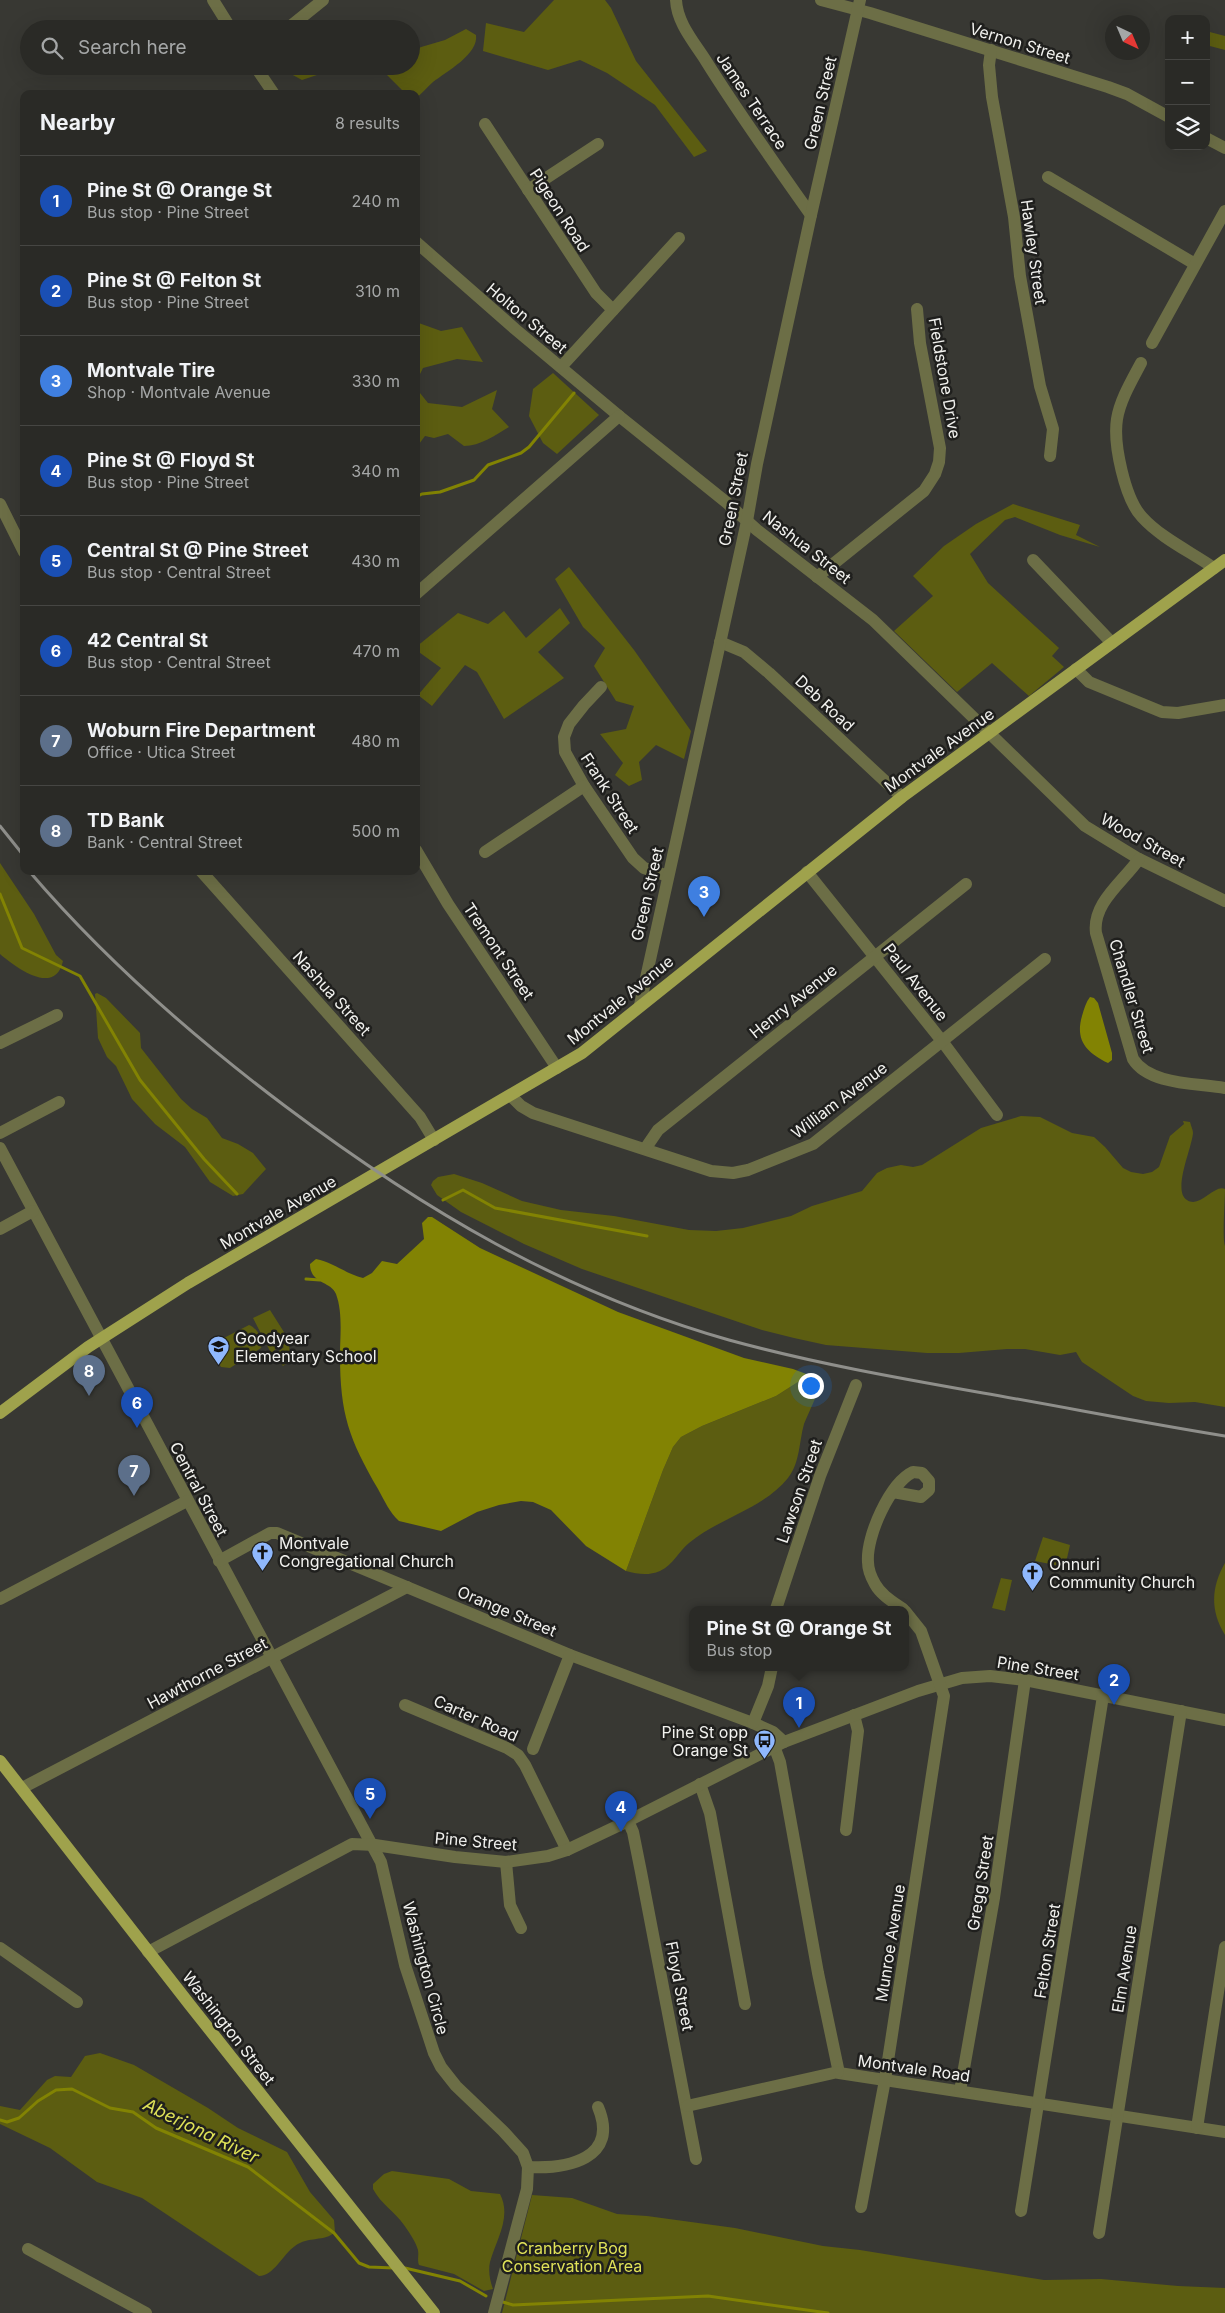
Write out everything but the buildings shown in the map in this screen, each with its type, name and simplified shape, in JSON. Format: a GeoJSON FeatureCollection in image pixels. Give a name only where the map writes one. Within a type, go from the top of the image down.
{"type":"FeatureCollection","features":[{"type":"Feature","properties":{"kind":"main road","name":"Montvale Avenue"},"geometry":{"type":"LineString","coordinates":[[0,1413],[88,1347],[188,1283],[511,1096],[586,1049],[640,1004],[902,797],[1225,560]]}},
{"type":"Feature","properties":{"kind":"main road","name":"Washington Street"},"geometry":{"type":"LineString","coordinates":[[0,1761],[148,1952],[434,2313]]}},
{"type":"Feature","properties":{"kind":"street"},"geometry":{"type":"LineString","coordinates":[[213,0],[225,20]]}},
{"type":"Feature","properties":{"kind":"street"},"geometry":{"type":"LineString","coordinates":[[298,20],[323,0]]}},
{"type":"Feature","properties":{"kind":"street","name":"James Terrace"},"geometry":{"type":"LineString","coordinates":[[676,0],[680,18],[734,105],[811,215]]}},
{"type":"Feature","properties":{"kind":"street"},"geometry":{"type":"LineString","coordinates":[[821,0],[859,5]]}},
{"type":"Feature","properties":{"kind":"street","name":"Green Street"},"geometry":{"type":"LineString","coordinates":[[640,1004],[720,642],[811,215],[859,5]]}},
{"type":"Feature","properties":{"kind":"street","name":"Vernon Street"},"geometry":{"type":"LineString","coordinates":[[859,5],[990,50],[1118,90],[1165,115]]}},
{"type":"Feature","properties":{"kind":"street","name":"Hawley Street"},"geometry":{"type":"LineString","coordinates":[[990,50],[988,65],[992,97],[1014,217],[1020,276],[1040,386],[1053,429],[1050,456]]}},
{"type":"Feature","properties":{"kind":"street"},"geometry":{"type":"LineString","coordinates":[[261,75],[271,90]]}},
{"type":"Feature","properties":{"kind":"street","name":"Pigeon Road"},"geometry":{"type":"LineString","coordinates":[[484,124],[596,293],[613,310]]}},
{"type":"Feature","properties":{"kind":"street"},"geometry":{"type":"LineString","coordinates":[[1210,140],[1225,148]]}},
{"type":"Feature","properties":{"kind":"street"},"geometry":{"type":"LineString","coordinates":[[528,190],[598,144]]}},
{"type":"Feature","properties":{"kind":"street"},"geometry":{"type":"LineString","coordinates":[[1048,177],[1195,264]]}},
{"type":"Feature","properties":{"kind":"street"},"geometry":{"type":"LineString","coordinates":[[1152,343],[1225,211]]}},
{"type":"Feature","properties":{"kind":"street"},"geometry":{"type":"LineString","coordinates":[[561,367],[679,238]]}},
{"type":"Feature","properties":{"kind":"street","name":"Holton Street"},"geometry":{"type":"LineString","coordinates":[[420,245],[619,416]]}},
{"type":"Feature","properties":{"kind":"street","name":"Fieldstone Drive"},"geometry":{"type":"LineString","coordinates":[[817,577],[919,495],[932,480],[938,468],[940,448],[920,344],[917,309]]}},
{"type":"Feature","properties":{"kind":"street"},"geometry":{"type":"LineString","coordinates":[[1141,363],[1122,404],[1117,422],[1116,438],[1128,494],[1135,508],[1145,520],[1214,568]]}},
{"type":"Feature","properties":{"kind":"street"},"geometry":{"type":"LineString","coordinates":[[420,590],[619,416]]}},
{"type":"Feature","properties":{"kind":"street","name":"Nashua Street"},"geometry":{"type":"LineString","coordinates":[[619,416],[726,502],[746,521],[873,620],[988,733]]}},
{"type":"Feature","properties":{"kind":"street"},"geometry":{"type":"LineString","coordinates":[[0,504],[20,544]]}},
{"type":"Feature","properties":{"kind":"street"},"geometry":{"type":"LineString","coordinates":[[1033,560],[1112,643]]}},
{"type":"Feature","properties":{"kind":"street","name":"Deb Road"},"geometry":{"type":"LineString","coordinates":[[720,642],[744,652],[769,673],[902,797]]}},
{"type":"Feature","properties":{"kind":"street"},"geometry":{"type":"LineString","coordinates":[[1076,670],[1088,682],[1162,712],[1178,713],[1225,705]]}},
{"type":"Feature","properties":{"kind":"street","name":"Frank Street"},"geometry":{"type":"LineString","coordinates":[[602,687],[578,712],[567,728],[564,737],[566,756],[584,786],[637,862],[651,871],[668,876]]}},
{"type":"Feature","properties":{"kind":"street","name":"Wood Street"},"geometry":{"type":"LineString","coordinates":[[988,733],[1081,823],[1102,838],[1139,859],[1225,901]]}},
{"type":"Feature","properties":{"kind":"street"},"geometry":{"type":"LineString","coordinates":[[485,852],[584,786]]}},
{"type":"Feature","properties":{"kind":"street","name":"Tremont Street"},"geometry":{"type":"LineString","coordinates":[[420,857],[448,904],[557,1068]]}},
{"type":"Feature","properties":{"kind":"street","name":"Chandler Street"},"geometry":{"type":"LineString","coordinates":[[1139,859],[1100,907],[1095,924],[1096,933],[1132,1054],[1140,1068],[1151,1076],[1225,1088]]}},
{"type":"Feature","properties":{"kind":"street","name":"Paul Avenue"},"geometry":{"type":"LineString","coordinates":[[807,872],[942,1041],[997,1115]]}},
{"type":"Feature","properties":{"kind":"street","name":"Nashua Street"},"geometry":{"type":"LineString","coordinates":[[205,875],[420,1116],[434,1140]]}},
{"type":"Feature","properties":{"kind":"street","name":"Henry Avenue"},"geometry":{"type":"LineString","coordinates":[[645,1149],[658,1130],[966,884]]}},
{"type":"Feature","properties":{"kind":"street","name":"William Avenue"},"geometry":{"type":"LineString","coordinates":[[511,1096],[524,1108],[533,1113],[714,1172],[733,1173],[755,1168],[813,1144],[1045,959]]}},
{"type":"Feature","properties":{"kind":"street"},"geometry":{"type":"LineString","coordinates":[[0,1043],[57,1015]]}},
{"type":"Feature","properties":{"kind":"street"},"geometry":{"type":"LineString","coordinates":[[0,1133],[59,1102]]}},
{"type":"Feature","properties":{"kind":"street","name":"Central Street"},"geometry":{"type":"LineString","coordinates":[[0,1148],[271,1659],[372,1844]]}},
{"type":"Feature","properties":{"kind":"street"},"geometry":{"type":"LineString","coordinates":[[0,1229],[33,1211]]}},
{"type":"Feature","properties":{"kind":"street","name":"Lawson Street"},"geometry":{"type":"LineString","coordinates":[[777,1606],[820,1476],[856,1385]]}},
{"type":"Feature","properties":{"kind":"street","name":"Munroe Avenue"},"geometry":{"type":"LineString","coordinates":[[893,1492],[879,1515],[867,1560],[870,1574],[878,1588],[899,1606]]}},
{"type":"Feature","properties":{"kind":"street"},"geometry":{"type":"LineString","coordinates":[[0,1599],[187,1501]]}},
{"type":"Feature","properties":{"kind":"street","name":"Orange Street"},"geometry":{"type":"LineString","coordinates":[[219,1561],[274,1532],[570,1655],[753,1723],[772,1732],[779,1744]]}},
{"type":"Feature","properties":{"kind":"street","name":"Hawthorne Street"},"geometry":{"type":"LineString","coordinates":[[22,1788],[407,1588]]}},
{"type":"Feature","properties":{"kind":"street","name":"Munroe Avenue"},"geometry":{"type":"LineString","coordinates":[[861,2207],[885,2080],[944,1696],[941,1683],[919,1627],[909,1616]]}},
{"type":"Feature","properties":{"kind":"street"},"geometry":{"type":"LineString","coordinates":[[533,1749],[570,1655]]}},
{"type":"Feature","properties":{"kind":"street"},"geometry":{"type":"LineString","coordinates":[[753,1723],[771,1671]]}},
{"type":"Feature","properties":{"kind":"street","name":"Pine Street"},"geometry":{"type":"LineString","coordinates":[[372,1844],[455,1857],[506,1862],[540,1858],[567,1850],[628,1821],[779,1744],[941,1683],[962,1678],[981,1676],[1025,1680],[1225,1720]]}},
{"type":"Feature","properties":{"kind":"street","name":"Gregg Street"},"geometry":{"type":"LineString","coordinates":[[960,2091],[994,1898],[1025,1680]]}},
{"type":"Feature","properties":{"kind":"street","name":"Felton Street"},"geometry":{"type":"LineString","coordinates":[[1021,2211],[1040,2104],[1103,1696]]}},
{"type":"Feature","properties":{"kind":"street","name":"Carter Road"},"geometry":{"type":"LineString","coordinates":[[405,1705],[500,1744],[518,1755],[525,1765],[567,1850]]}},
{"type":"Feature","properties":{"kind":"street","name":"Elm Avenue"},"geometry":{"type":"LineString","coordinates":[[1099,2232],[1181,1711]]}},
{"type":"Feature","properties":{"kind":"street"},"geometry":{"type":"LineString","coordinates":[[846,1830],[858,1729],[854,1715]]}},
{"type":"Feature","properties":{"kind":"street","name":"Montvale Road"},"geometry":{"type":"LineString","coordinates":[[779,1744],[780,1762],[838,2072],[1225,2132]]}},
{"type":"Feature","properties":{"kind":"street"},"geometry":{"type":"LineString","coordinates":[[700,1784],[710,1809],[745,2004]]}},
{"type":"Feature","properties":{"kind":"street","name":"Floyd Street"},"geometry":{"type":"LineString","coordinates":[[628,1821],[640,1864],[696,2159]]}},
{"type":"Feature","properties":{"kind":"street"},"geometry":{"type":"LineString","coordinates":[[148,1952],[348,1845],[372,1844]]}},
{"type":"Feature","properties":{"kind":"street","name":"Washington Circle"},"geometry":{"type":"LineString","coordinates":[[372,1844],[383,1866],[406,1965],[422,2021],[437,2060],[456,2086],[520,2148],[528,2167]]}},
{"type":"Feature","properties":{"kind":"street"},"geometry":{"type":"LineString","coordinates":[[506,1862],[510,1907],[521,1928]]}},
{"type":"Feature","properties":{"kind":"street"},"geometry":{"type":"LineString","coordinates":[[0,1948],[77,2002]]}},
{"type":"Feature","properties":{"kind":"street"},"geometry":{"type":"LineString","coordinates":[[1197,2128],[1225,1948]]}},
{"type":"Feature","properties":{"kind":"street"},"geometry":{"type":"LineString","coordinates":[[687,2106],[838,2072]]}},
{"type":"Feature","properties":{"kind":"street"},"geometry":{"type":"LineString","coordinates":[[494,2313],[525,2198],[529,2180],[528,2167],[567,2165],[580,2161],[591,2153],[597,2146],[604,2129],[598,2107]]}},
{"type":"Feature","properties":{"kind":"street"},"geometry":{"type":"LineString","coordinates":[[28,2249],[146,2313]]}},
{"type":"Feature","properties":{"kind":"green space"},"geometry":{"type":"Polygon","coordinates":[[[554,0],[605,0],[611,8],[636,61],[707,151],[694,157],[655,105],[607,73],[580,60],[548,70],[483,51],[486,23],[524,32],[554,0]]]}},
{"type":"Feature","properties":{"kind":"green space"},"geometry":{"type":"Polygon","coordinates":[[[466,29],[476,35],[476,42],[467,56],[433,82],[420,95],[420,90],[402,90],[387,75],[420,75],[420,47],[445,40],[466,29]]]}},
{"type":"Feature","properties":{"kind":"green space"},"geometry":{"type":"Polygon","coordinates":[[[1210,32],[1225,36],[1225,50],[1210,46],[1210,32]]]}},
{"type":"Feature","properties":{"kind":"green space"},"geometry":{"type":"Polygon","coordinates":[[[293,75],[317,75],[302,80],[293,75]]]}},
{"type":"Feature","properties":{"kind":"green space"},"geometry":{"type":"Polygon","coordinates":[[[420,323],[441,331],[462,327],[483,362],[457,359],[423,368],[420,374],[420,323]]]}},
{"type":"Feature","properties":{"kind":"green space"},"geometry":{"type":"Polygon","coordinates":[[[553,373],[599,415],[557,454],[543,443],[529,416],[533,389],[553,373]]]}},
{"type":"Feature","properties":{"kind":"green space"},"geometry":{"type":"Polygon","coordinates":[[[497,390],[492,409],[509,427],[488,440],[470,446],[464,446],[448,434],[434,438],[425,436],[420,443],[420,393],[428,403],[462,407],[497,390]]]}},
{"type":"Feature","properties":{"kind":"green space"},"geometry":{"type":"Polygon","coordinates":[[[1013,504],[1080,525],[1076,535],[1100,547],[1060,535],[1015,517],[1005,520],[970,554],[988,583],[1059,648],[1052,656],[1064,667],[1029,696],[992,663],[957,692],[894,631],[933,596],[913,576],[944,546],[976,524],[1013,504]]]}},
{"type":"Feature","properties":{"kind":"green space"},"geometry":{"type":"Polygon","coordinates":[[[569,567],[634,650],[691,731],[684,759],[656,745],[639,762],[642,780],[629,786],[615,775],[623,763],[600,734],[626,729],[634,706],[616,701],[594,666],[605,648],[583,627],[555,579],[569,567]]]}},
{"type":"Feature","properties":{"kind":"green space"},"geometry":{"type":"Polygon","coordinates":[[[560,608],[570,623],[538,652],[564,678],[504,719],[477,672],[465,665],[432,706],[420,697],[420,693],[441,668],[420,653],[420,644],[458,613],[488,624],[504,611],[526,638],[560,608]]]}},
{"type":"Feature","properties":{"kind":"green space"},"geometry":{"type":"Polygon","coordinates":[[[0,863],[34,914],[56,955],[63,961],[59,972],[52,977],[34,976],[15,966],[0,954],[0,863]]]}},
{"type":"Feature","properties":{"kind":"green space"},"geometry":{"type":"Polygon","coordinates":[[[97,993],[106,998],[140,1033],[141,1048],[181,1099],[192,1109],[207,1118],[222,1138],[238,1144],[253,1153],[266,1169],[243,1194],[233,1196],[210,1182],[185,1147],[155,1124],[132,1099],[116,1066],[107,1057],[98,1038],[95,994],[97,993]]]}},
{"type":"Feature","properties":{"kind":"green space"},"geometry":{"type":"Polygon","coordinates":[[[1021,1116],[1040,1117],[1072,1133],[1094,1137],[1123,1168],[1131,1172],[1143,1174],[1152,1172],[1159,1167],[1170,1136],[1184,1124],[1183,1121],[1190,1122],[1193,1133],[1182,1179],[1181,1188],[1183,1195],[1192,1202],[1202,1199],[1221,1188],[1225,1189],[1225,1407],[1195,1402],[1169,1403],[1146,1401],[1133,1396],[1082,1362],[1076,1352],[1060,1355],[1025,1349],[1007,1349],[959,1353],[927,1353],[826,1345],[762,1330],[582,1269],[524,1244],[461,1212],[437,1195],[431,1185],[438,1177],[454,1174],[482,1183],[522,1201],[561,1210],[614,1216],[689,1230],[716,1231],[743,1228],[791,1216],[812,1206],[862,1191],[877,1173],[887,1168],[901,1165],[913,1167],[922,1165],[981,1128],[1021,1116]]]}},
{"type":"Feature","properties":{"kind":"green space"},"geometry":{"type":"Polygon","coordinates":[[[270,1310],[289,1340],[290,1361],[283,1366],[274,1355],[284,1347],[281,1345],[271,1353],[253,1318],[270,1310]]]}},
{"type":"Feature","properties":{"kind":"green space"},"geometry":{"type":"Polygon","coordinates":[[[249,1325],[259,1335],[262,1341],[261,1348],[230,1368],[221,1367],[212,1352],[214,1343],[249,1325]]]}},
{"type":"Feature","properties":{"kind":"green space"},"geometry":{"type":"Polygon","coordinates":[[[809,1375],[822,1378],[804,1424],[795,1466],[788,1478],[778,1489],[754,1506],[701,1534],[685,1546],[669,1565],[660,1571],[643,1574],[626,1571],[663,1470],[673,1447],[681,1437],[702,1426],[776,1396],[809,1375]]]}},
{"type":"Feature","properties":{"kind":"green space"},"geometry":{"type":"Polygon","coordinates":[[[1043,1537],[1070,1545],[1065,1567],[1035,1561],[1043,1537]]]}},
{"type":"Feature","properties":{"kind":"green space"},"geometry":{"type":"Polygon","coordinates":[[[1225,1563],[1225,1635],[1217,1617],[1214,1599],[1217,1581],[1225,1563]]]}},
{"type":"Feature","properties":{"kind":"green space"},"geometry":{"type":"Polygon","coordinates":[[[1001,1578],[1012,1580],[1005,1611],[992,1608],[1001,1578]]]}},
{"type":"Feature","properties":{"kind":"green space"},"geometry":{"type":"Polygon","coordinates":[[[100,2053],[134,2065],[208,2108],[238,2128],[287,2152],[310,2192],[334,2220],[335,2232],[326,2237],[300,2243],[274,2269],[259,2276],[142,2198],[97,2182],[50,2148],[0,2124],[0,2106],[20,2110],[47,2080],[55,2076],[71,2077],[85,2056],[100,2053]]]}},
{"type":"Feature","properties":{"kind":"green space"},"geometry":{"type":"Polygon","coordinates":[[[392,2171],[449,2179],[471,2191],[500,2194],[503,2203],[504,2220],[489,2265],[493,2289],[484,2291],[454,2274],[419,2265],[418,2250],[412,2237],[373,2189],[373,2184],[384,2174],[392,2171]]]}},
{"type":"Feature","properties":{"kind":"green space","name":"Cranberry Bog Conservation Area"},"geometry":{"type":"Polygon","coordinates":[[[532,2195],[572,2198],[617,2214],[647,2216],[735,2228],[823,2246],[860,2250],[1044,2280],[1101,2279],[1225,2288],[1225,2313],[502,2313],[532,2195]]]}},
{"type":"Feature","properties":{"kind":"shaded area"},"geometry":{"type":"Polygon","coordinates":[[[1090,997],[1094,998],[1098,1003],[1112,1053],[1112,1060],[1108,1063],[1088,1050],[1081,1039],[1080,1024],[1084,1008],[1090,997]]]}},
{"type":"Feature","properties":{"kind":"shaded area"},"geometry":{"type":"Polygon","coordinates":[[[428,1217],[432,1217],[480,1248],[618,1312],[744,1358],[793,1369],[809,1375],[776,1396],[702,1426],[681,1437],[673,1447],[663,1470],[626,1571],[586,1546],[551,1510],[533,1502],[521,1501],[499,1505],[477,1512],[441,1531],[399,1521],[385,1502],[353,1440],[344,1410],[340,1376],[341,1332],[338,1301],[333,1290],[313,1275],[310,1264],[316,1259],[363,1278],[372,1273],[382,1261],[397,1264],[424,1239],[422,1223],[428,1217]]]}},
{"type":"Feature","properties":{"kind":"waterway"},"geometry":{"type":"LineString","coordinates":[[420,495],[440,492],[474,480],[488,465],[521,453],[529,447],[574,393]]}},
{"type":"Feature","properties":{"kind":"waterway"},"geometry":{"type":"LineString","coordinates":[[0,894],[22,948],[80,976],[140,1080],[204,1159],[237,1194]]}},
{"type":"Feature","properties":{"kind":"waterway"},"geometry":{"type":"LineString","coordinates":[[443,1200],[463,1190],[495,1208],[647,1236]]}},
{"type":"Feature","properties":{"kind":"waterway"},"geometry":{"type":"LineString","coordinates":[[306,1279],[320,1280]]}},
{"type":"Feature","properties":{"kind":"waterway","name":"Aberjona River"},"geometry":{"type":"LineString","coordinates":[[0,2120],[7,2122],[19,2118],[38,2101],[56,2090],[72,2089],[110,2108],[133,2112],[156,2128],[248,2167],[334,2233],[359,2263],[369,2267],[394,2268]]}},
{"type":"Feature","properties":{"kind":"waterway","name":"Aberjona River"},"geometry":{"type":"LineString","coordinates":[[405,2268],[460,2281],[486,2296]]}},
{"type":"Feature","properties":{"kind":"waterway","name":"Aberjona River"},"geometry":{"type":"LineString","coordinates":[[503,2302],[513,2305],[708,2296],[828,2313]]}},
{"type":"Feature","properties":{"kind":"railway"},"geometry":{"type":"LineString","coordinates":[[0,826],[20,851]]}},
{"type":"Feature","properties":{"kind":"railway"},"geometry":{"type":"LineString","coordinates":[[33,875],[88,935],[151,996],[216,1052],[285,1106],[337,1144],[442,1213],[496,1244],[552,1272],[609,1298],[668,1321],[761,1348],[887,1376],[1225,1436]]}},
{"type":"Feature","properties":{"kind":"place","name":"Montvale Tire"},"geometry":{"type":"Point","coordinates":[704,917]}},
{"type":"Feature","properties":{"kind":"place","name":"Goodyear Elementary School"},"geometry":{"type":"Point","coordinates":[219,1366]}},
{"type":"Feature","properties":{"kind":"place","name":"TD Bank"},"geometry":{"type":"Point","coordinates":[89,1396]}},
{"type":"Feature","properties":{"kind":"place","name":"42 Central St"},"geometry":{"type":"Point","coordinates":[137,1428]}},
{"type":"Feature","properties":{"kind":"place","name":"Woburn Fire Department"},"geometry":{"type":"Point","coordinates":[134,1496]}},
{"type":"Feature","properties":{"kind":"place","name":"Montvale Congregational Church"},"geometry":{"type":"Point","coordinates":[263,1571]}},
{"type":"Feature","properties":{"kind":"place","name":"Onnuri Community Church"},"geometry":{"type":"Point","coordinates":[1033,1592]}},
{"type":"Feature","properties":{"kind":"place","name":"Pine St @ Felton St"},"geometry":{"type":"Point","coordinates":[1114,1705]}},
{"type":"Feature","properties":{"kind":"place","name":"Pine St @ Orange St"},"geometry":{"type":"Point","coordinates":[799,1728]}},
{"type":"Feature","properties":{"kind":"place","name":"Pine St opp Orange St"},"geometry":{"type":"Point","coordinates":[764,1760]}},
{"type":"Feature","properties":{"kind":"place","name":"Central St @ Pine Street"},"geometry":{"type":"Point","coordinates":[370,1819]}},
{"type":"Feature","properties":{"kind":"place","name":"Pine St @ Floyd St"},"geometry":{"type":"Point","coordinates":[621,1832]}}]}
